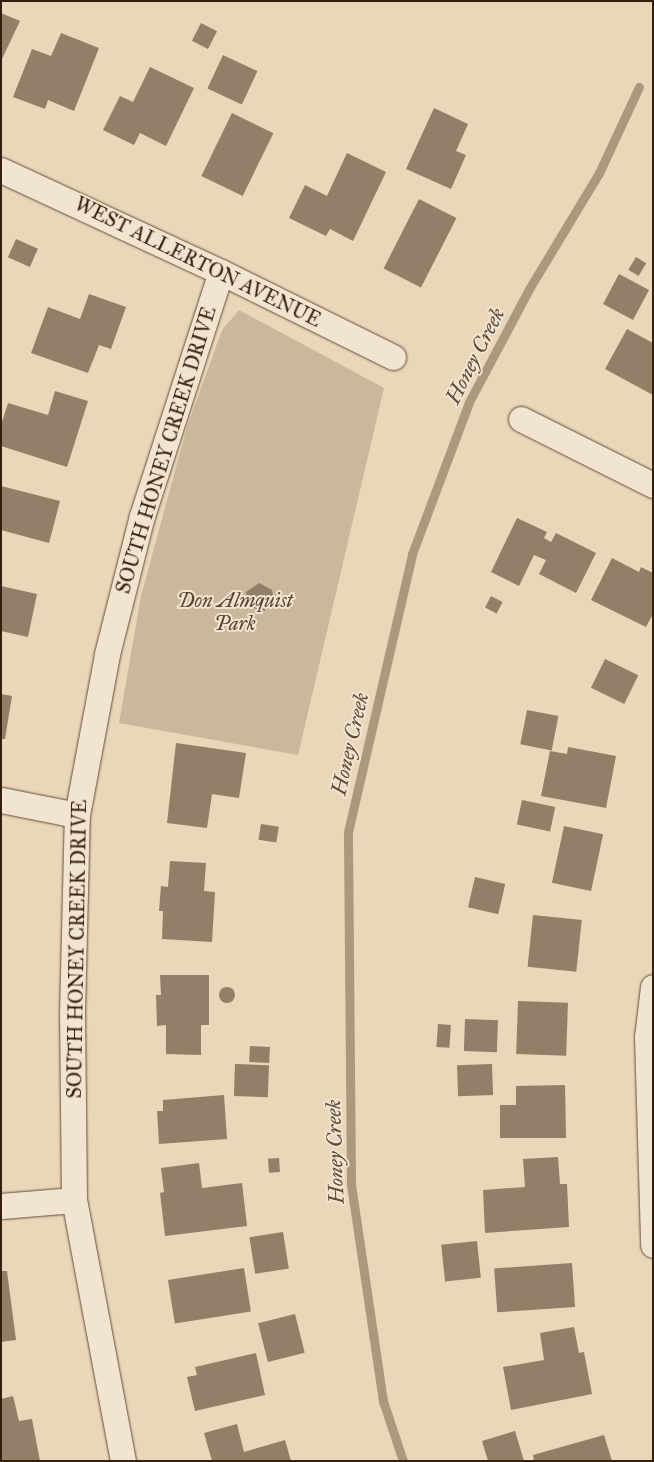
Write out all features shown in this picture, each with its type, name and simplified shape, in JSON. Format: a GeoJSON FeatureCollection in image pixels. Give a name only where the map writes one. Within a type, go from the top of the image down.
{"type":"FeatureCollection","features":[{"type":"Feature","properties":{"kind":"street","name":"WEST ALLERTON AVENUE"},"geometry":{"type":"LineString","coordinates":[[1,170],[221,272],[393,357]]}},
{"type":"Feature","properties":{"kind":"street","name":"SOUTH HONEY CREEK DRIVE"},"geometry":{"type":"LineString","coordinates":[[123,1461],[74,1200],[72,1014],[77,815],[107,654],[142,516],[221,272]]}},
{"type":"Feature","properties":{"kind":"street"},"geometry":{"type":"LineString","coordinates":[[521,419],[653,485]]}},
{"type":"Feature","properties":{"kind":"street"},"geometry":{"type":"LineString","coordinates":[[1,800],[77,815]]}},
{"type":"Feature","properties":{"kind":"street"},"geometry":{"type":"LineString","coordinates":[[653,986],[650,1038],[653,1244]]}},
{"type":"Feature","properties":{"kind":"street"},"geometry":{"type":"LineString","coordinates":[[1,1206],[74,1200]]}},
{"type":"Feature","properties":{"kind":"green space","name":"Don Almquist Park"},"geometry":{"type":"Polygon","coordinates":[[[239,310],[384,388],[298,755],[119,723],[141,596],[187,427],[222,330],[239,310]]]}},
{"type":"Feature","properties":{"kind":"building"},"geometry":{"type":"Polygon","coordinates":[[[1,13],[20,21],[1,61],[1,13]]]}},
{"type":"Feature","properties":{"kind":"building"},"geometry":{"type":"Polygon","coordinates":[[[201,23],[217,31],[208,49],[192,41],[201,23]]]}},
{"type":"Feature","properties":{"kind":"building"},"geometry":{"type":"Polygon","coordinates":[[[61,33],[99,48],[74,111],[48,100],[45,109],[13,97],[32,49],[51,56],[61,33]]]}},
{"type":"Feature","properties":{"kind":"building"},"geometry":{"type":"Polygon","coordinates":[[[223,55],[257,71],[242,105],[207,89],[223,55]]]}},
{"type":"Feature","properties":{"kind":"building"},"geometry":{"type":"Polygon","coordinates":[[[150,67],[194,88],[166,146],[140,133],[134,145],[103,130],[120,96],[133,102],[150,67]]]}},
{"type":"Feature","properties":{"kind":"building"},"geometry":{"type":"Polygon","coordinates":[[[434,108],[468,124],[456,151],[466,155],[451,189],[406,169],[434,108]]]}},
{"type":"Feature","properties":{"kind":"building"},"geometry":{"type":"Polygon","coordinates":[[[232,113],[273,133],[243,196],[201,176],[232,113]]]}},
{"type":"Feature","properties":{"kind":"building"},"geometry":{"type":"Polygon","coordinates":[[[347,153],[386,172],[353,241],[330,229],[326,236],[289,218],[305,185],[327,196],[347,153]]]}},
{"type":"Feature","properties":{"kind":"building"},"geometry":{"type":"Polygon","coordinates":[[[419,199],[456,218],[421,288],[384,268],[419,199]]]}},
{"type":"Feature","properties":{"kind":"building"},"geometry":{"type":"Polygon","coordinates":[[[16,239],[38,249],[30,267],[8,257],[16,239]]]}},
{"type":"Feature","properties":{"kind":"building"},"geometry":{"type":"Polygon","coordinates":[[[636,257],[646,263],[639,276],[628,270],[636,257]]]}},
{"type":"Feature","properties":{"kind":"building"},"geometry":{"type":"Polygon","coordinates":[[[619,274],[649,290],[633,320],[603,304],[619,274]]]}},
{"type":"Feature","properties":{"kind":"building"},"geometry":{"type":"Polygon","coordinates":[[[89,294],[126,307],[111,349],[99,345],[88,373],[31,353],[48,307],[80,319],[89,294]]]}},
{"type":"Feature","properties":{"kind":"building"},"geometry":{"type":"Polygon","coordinates":[[[627,329],[653,343],[653,395],[605,369],[627,329]]]}},
{"type":"Feature","properties":{"kind":"building"},"geometry":{"type":"Polygon","coordinates":[[[55,391],[88,401],[67,467],[1,446],[1,425],[8,403],[48,415],[55,391]]]}},
{"type":"Feature","properties":{"kind":"building"},"geometry":{"type":"Polygon","coordinates":[[[1,486],[60,501],[49,543],[1,530],[1,486]]]}},
{"type":"Feature","properties":{"kind":"building"},"geometry":{"type":"Polygon","coordinates":[[[517,518],[547,532],[544,538],[551,542],[556,533],[596,553],[576,593],[539,574],[546,560],[534,555],[519,586],[491,572],[517,518]]]}},
{"type":"Feature","properties":{"kind":"building"},"geometry":{"type":"Polygon","coordinates":[[[612,558],[639,572],[641,567],[653,573],[653,614],[646,627],[591,600],[612,558]]]}},
{"type":"Feature","properties":{"kind":"building"},"geometry":{"type":"Polygon","coordinates":[[[259,583],[272,590],[274,601],[263,612],[248,605],[246,592],[259,583]]]}},
{"type":"Feature","properties":{"kind":"building"},"geometry":{"type":"Polygon","coordinates":[[[1,586],[37,594],[28,637],[1,631],[1,586]]]}},
{"type":"Feature","properties":{"kind":"building"},"geometry":{"type":"Polygon","coordinates":[[[491,596],[503,602],[497,613],[485,608],[491,596]]]}},
{"type":"Feature","properties":{"kind":"building"},"geometry":{"type":"Polygon","coordinates":[[[605,659],[638,675],[624,704],[591,688],[605,659]]]}},
{"type":"Feature","properties":{"kind":"building"},"geometry":{"type":"Polygon","coordinates":[[[1,694],[12,696],[5,739],[1,739],[1,694]]]}},
{"type":"Feature","properties":{"kind":"building"},"geometry":{"type":"Polygon","coordinates":[[[527,710],[558,716],[552,750],[520,744],[527,710]]]}},
{"type":"Feature","properties":{"kind":"building"},"geometry":{"type":"Polygon","coordinates":[[[176,743],[246,753],[239,798],[212,794],[207,828],[167,823],[176,743]]]}},
{"type":"Feature","properties":{"kind":"building"},"geometry":{"type":"Polygon","coordinates":[[[568,747],[616,756],[606,808],[541,796],[550,751],[567,754],[568,747]]]}},
{"type":"Feature","properties":{"kind":"building"},"geometry":{"type":"Polygon","coordinates":[[[522,800],[555,807],[550,832],[517,824],[522,800]]]}},
{"type":"Feature","properties":{"kind":"building"},"geometry":{"type":"Polygon","coordinates":[[[261,824],[279,827],[276,843],[258,840],[261,824]]]}},
{"type":"Feature","properties":{"kind":"building"},"geometry":{"type":"Polygon","coordinates":[[[564,826],[603,834],[591,891],[552,883],[564,826]]]}},
{"type":"Feature","properties":{"kind":"building"},"geometry":{"type":"Polygon","coordinates":[[[170,861],[206,863],[204,891],[215,892],[212,942],[162,939],[163,911],[159,911],[161,886],[168,887],[170,861]]]}},
{"type":"Feature","properties":{"kind":"building"},"geometry":{"type":"Polygon","coordinates":[[[475,877],[505,884],[498,914],[468,907],[475,877]]]}},
{"type":"Feature","properties":{"kind":"building"},"geometry":{"type":"Polygon","coordinates":[[[533,915],[582,920],[576,972],[528,967],[533,915]]]}},
{"type":"Feature","properties":{"kind":"building"},"geometry":{"type":"Polygon","coordinates":[[[160,975],[209,975],[209,1025],[201,1025],[201,1055],[166,1054],[166,1025],[157,1026],[156,995],[161,995],[160,975]]]}},
{"type":"Feature","properties":{"kind":"building"},"geometry":{"type":"Polygon","coordinates":[[[224,987],[230,987],[235,992],[233,1001],[224,1003],[219,998],[219,992],[224,987]]]}},
{"type":"Feature","properties":{"kind":"building"},"geometry":{"type":"Polygon","coordinates":[[[518,1001],[568,1003],[566,1056],[516,1054],[518,1001]]]}},
{"type":"Feature","properties":{"kind":"building"},"geometry":{"type":"Polygon","coordinates":[[[465,1019],[498,1020],[497,1052],[464,1051],[465,1019]]]}},
{"type":"Feature","properties":{"kind":"building"},"geometry":{"type":"Polygon","coordinates":[[[438,1024],[451,1025],[449,1048],[436,1047],[438,1024]]]}},
{"type":"Feature","properties":{"kind":"building"},"geometry":{"type":"Polygon","coordinates":[[[250,1046],[270,1047],[269,1063],[249,1062],[250,1046]]]}},
{"type":"Feature","properties":{"kind":"building"},"geometry":{"type":"Polygon","coordinates":[[[235,1064],[269,1065],[268,1097],[234,1096],[235,1064]]]}},
{"type":"Feature","properties":{"kind":"building"},"geometry":{"type":"Polygon","coordinates":[[[492,1064],[493,1095],[458,1096],[457,1065],[492,1064]]]}},
{"type":"Feature","properties":{"kind":"building"},"geometry":{"type":"Polygon","coordinates":[[[565,1085],[566,1138],[500,1138],[500,1105],[516,1105],[516,1086],[565,1085]]]}},
{"type":"Feature","properties":{"kind":"building"},"geometry":{"type":"Polygon","coordinates":[[[224,1095],[227,1139],[159,1144],[157,1111],[163,1111],[163,1100],[224,1095]]]}},
{"type":"Feature","properties":{"kind":"building"},"geometry":{"type":"Polygon","coordinates":[[[558,1157],[560,1184],[567,1184],[569,1227],[485,1233],[483,1190],[525,1187],[523,1159],[558,1157]]]}},
{"type":"Feature","properties":{"kind":"building"},"geometry":{"type":"Polygon","coordinates":[[[279,1158],[280,1172],[269,1173],[268,1159],[279,1158]]]}},
{"type":"Feature","properties":{"kind":"building"},"geometry":{"type":"Polygon","coordinates":[[[199,1163],[202,1188],[242,1183],[247,1226],[165,1236],[160,1193],[164,1192],[161,1168],[199,1163]]]}},
{"type":"Feature","properties":{"kind":"building"},"geometry":{"type":"Polygon","coordinates":[[[283,1232],[289,1269],[255,1274],[249,1237],[283,1232]]]}},
{"type":"Feature","properties":{"kind":"building"},"geometry":{"type":"Polygon","coordinates":[[[477,1241],[481,1278],[445,1282],[441,1245],[477,1241]]]}},
{"type":"Feature","properties":{"kind":"building"},"geometry":{"type":"Polygon","coordinates":[[[572,1263],[575,1307],[497,1312],[494,1268],[572,1263]]]}},
{"type":"Feature","properties":{"kind":"building"},"geometry":{"type":"Polygon","coordinates":[[[244,1268],[251,1311],[175,1324],[168,1280],[244,1268]]]}},
{"type":"Feature","properties":{"kind":"building"},"geometry":{"type":"Polygon","coordinates":[[[1,1271],[7,1271],[16,1340],[1,1342],[1,1271]]]}},
{"type":"Feature","properties":{"kind":"building"},"geometry":{"type":"Polygon","coordinates":[[[295,1314],[305,1353],[268,1362],[258,1323],[295,1314]]]}},
{"type":"Feature","properties":{"kind":"building"},"geometry":{"type":"Polygon","coordinates":[[[574,1327],[579,1353],[584,1352],[592,1394],[511,1410],[503,1367],[544,1360],[540,1333],[574,1327]]]}},
{"type":"Feature","properties":{"kind":"building"},"geometry":{"type":"Polygon","coordinates":[[[256,1353],[265,1395],[195,1411],[187,1377],[197,1375],[195,1367],[256,1353]]]}},
{"type":"Feature","properties":{"kind":"building"},"geometry":{"type":"Polygon","coordinates":[[[13,1396],[19,1421],[32,1419],[40,1461],[1,1461],[1,1399],[13,1396]]]}},
{"type":"Feature","properties":{"kind":"building"},"geometry":{"type":"Polygon","coordinates":[[[237,1424],[244,1452],[285,1440],[291,1461],[212,1461],[204,1433],[237,1424]]]}},
{"type":"Feature","properties":{"kind":"building"},"geometry":{"type":"Polygon","coordinates":[[[515,1431],[524,1461],[488,1461],[482,1441],[515,1431]]]}},
{"type":"Feature","properties":{"kind":"building"},"geometry":{"type":"Polygon","coordinates":[[[604,1435],[612,1461],[534,1461],[533,1455],[604,1435]]]}},
{"type":"Feature","properties":{"kind":"waterway","name":"Honey Creek"},"geometry":{"type":"LineString","coordinates":[[403,1461],[383,1401],[351,1183],[348,832],[412,554],[469,402],[529,289],[599,173],[639,87]]}}]}
